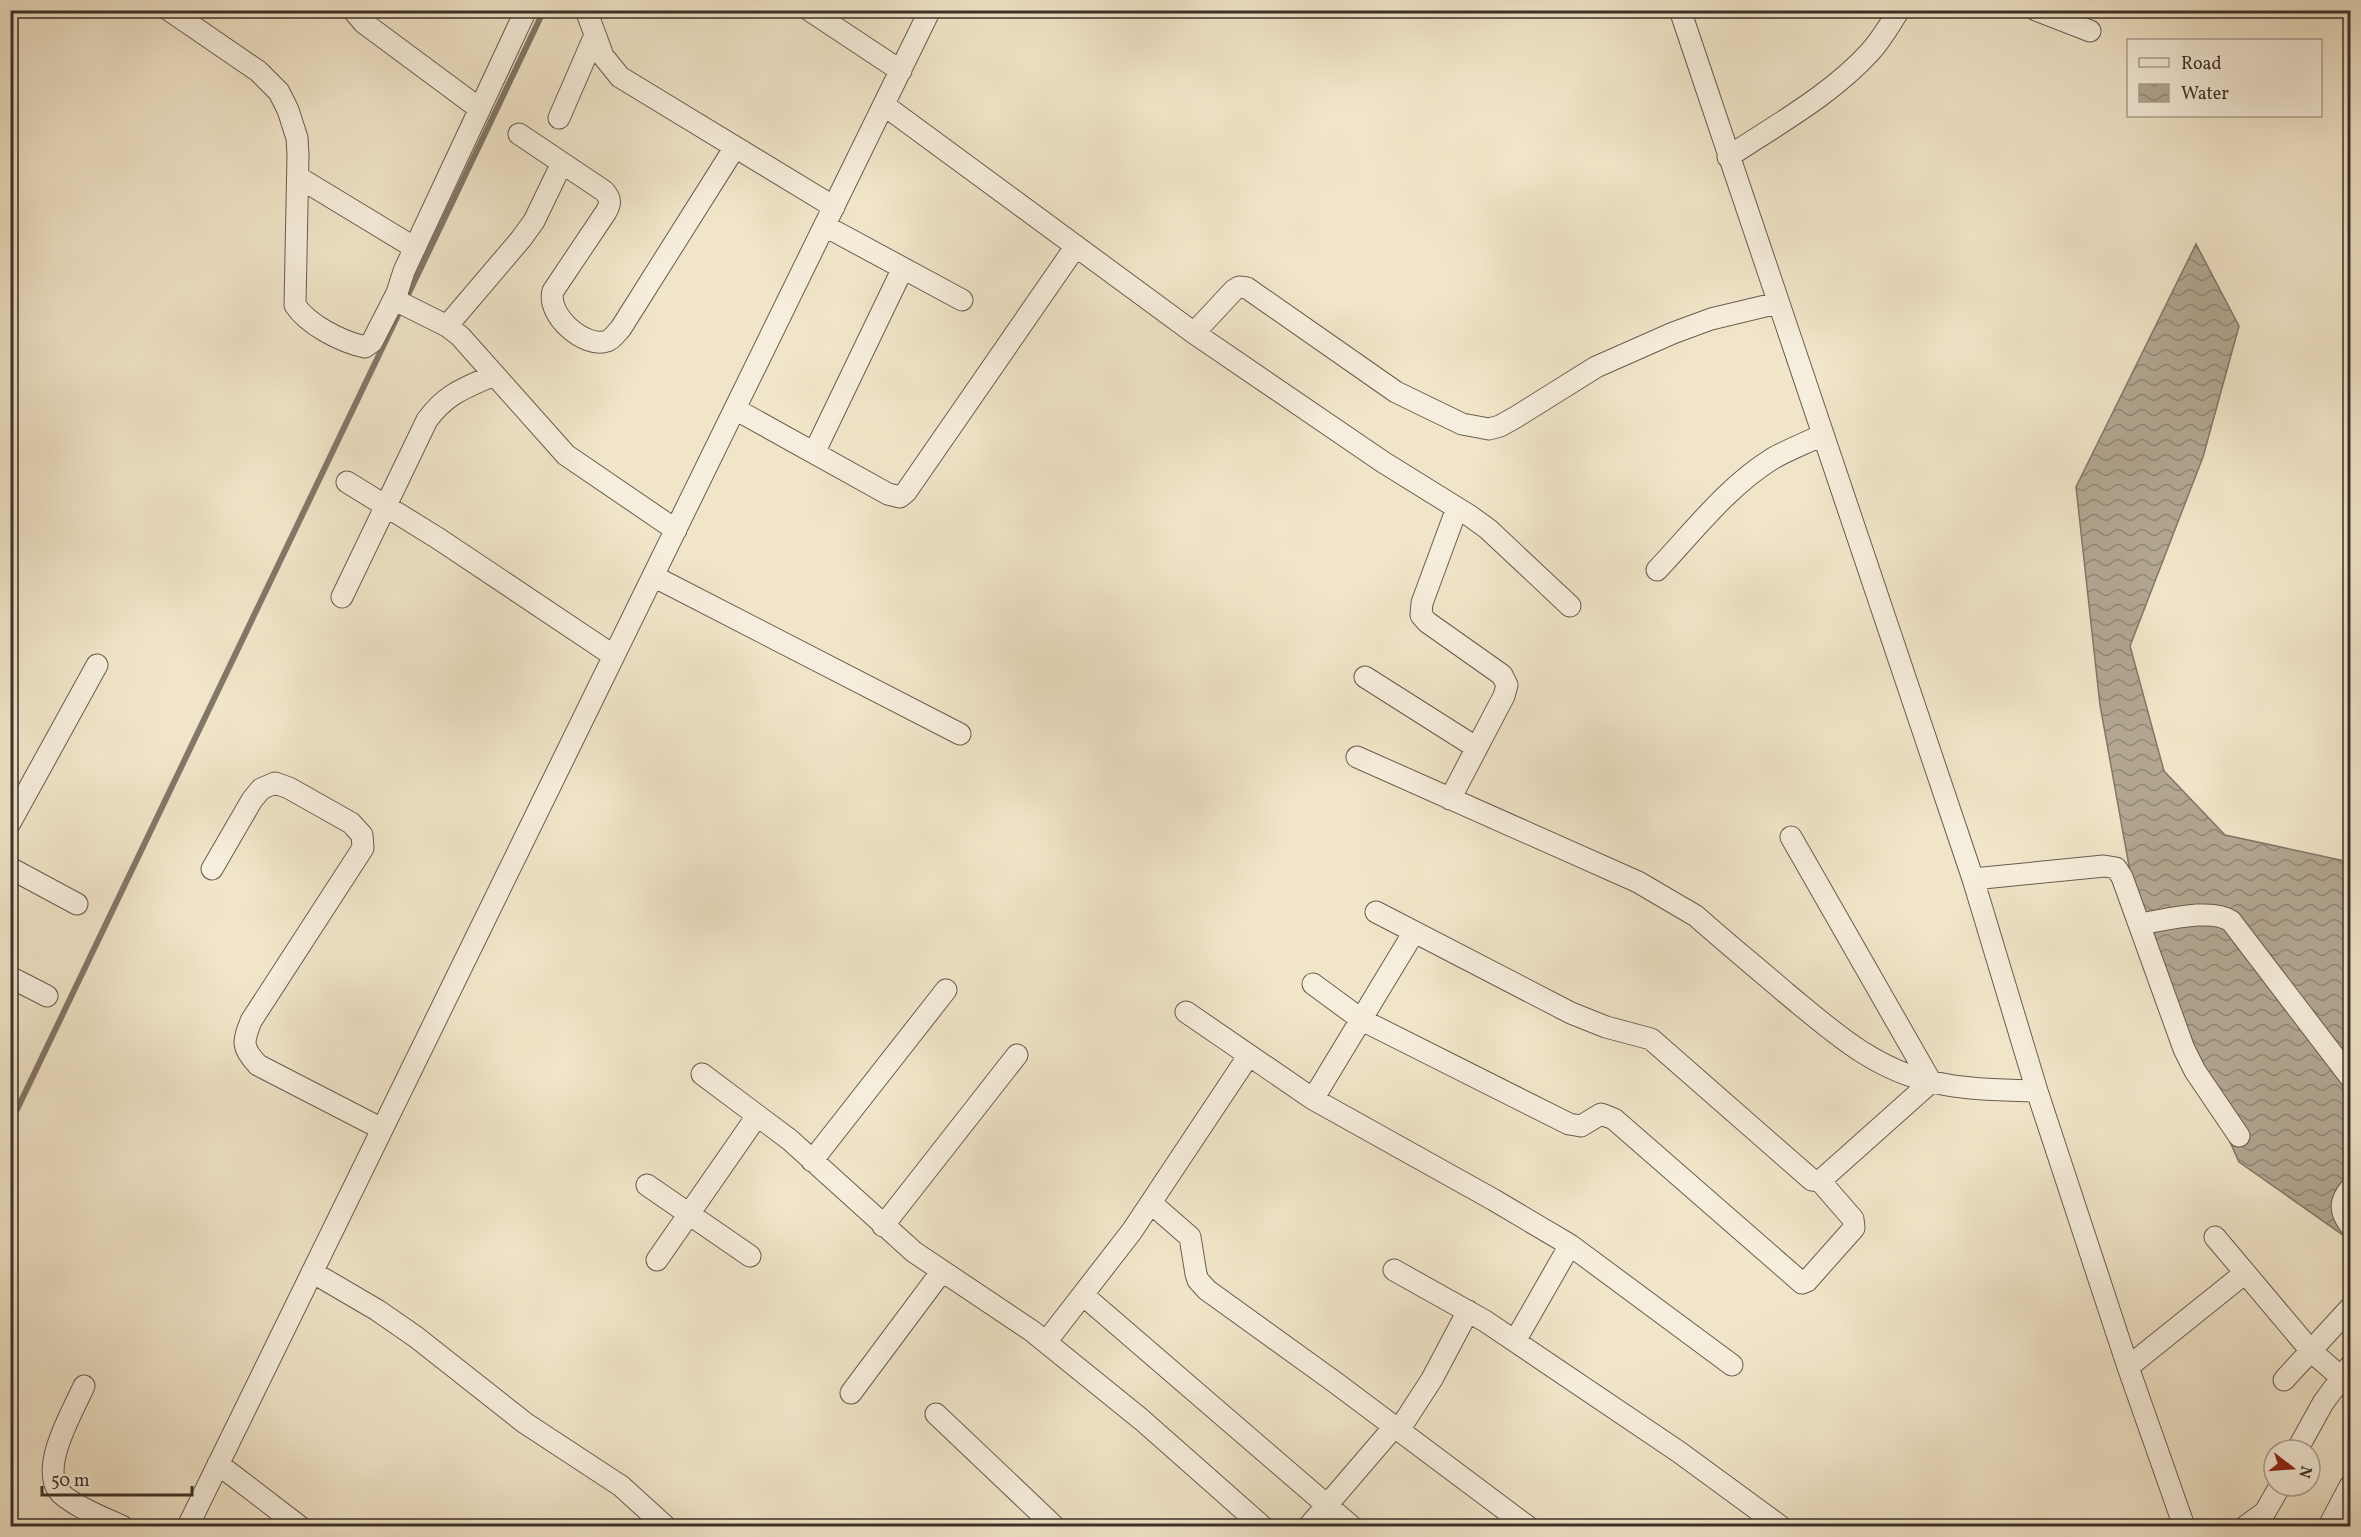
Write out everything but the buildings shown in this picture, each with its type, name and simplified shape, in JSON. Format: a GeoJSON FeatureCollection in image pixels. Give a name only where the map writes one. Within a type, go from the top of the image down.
{"type":"FeatureCollection","features":[{"type":"Feature","properties":{"kind":"street"},"geometry":{"type":"LineString","coordinates":[[169,10],[258,71],[279,92],[288,110],[297,138],[296,305],[302,316],[310,323],[365,347],[372,342],[403,301],[404,271],[526,10]]}},
{"type":"Feature","properties":{"kind":"street"},"geometry":{"type":"LineString","coordinates":[[353,10],[364,23],[480,109]]}},
{"type":"Feature","properties":{"kind":"street"},"geometry":{"type":"LineString","coordinates":[[586,10],[603,56],[620,77],[834,207]]}},
{"type":"Feature","properties":{"kind":"street"},"geometry":{"type":"LineString","coordinates":[[809,10],[901,71]]}},
{"type":"Feature","properties":{"kind":"street"},"geometry":{"type":"LineString","coordinates":[[188,1527],[930,10]]}},
{"type":"Feature","properties":{"kind":"street"},"geometry":{"type":"LineString","coordinates":[[1680,10],[1973,879],[2037,1091],[2128,1367],[2184,1527]]}},
{"type":"Feature","properties":{"kind":"street"},"geometry":{"type":"LineString","coordinates":[[1728,157],[1815,98],[1847,73],[1870,52],[1899,10]]}},
{"type":"Feature","properties":{"kind":"street"},"geometry":{"type":"LineString","coordinates":[[2036,10],[2064,16],[2090,31]]}},
{"type":"Feature","properties":{"kind":"street"},"geometry":{"type":"LineString","coordinates":[[558,118],[595,35]]}},
{"type":"Feature","properties":{"kind":"street"},"geometry":{"type":"LineString","coordinates":[[884,105],[1194,333],[1383,462],[1488,529],[1570,606]]}},
{"type":"Feature","properties":{"kind":"street"},"geometry":{"type":"LineString","coordinates":[[519,134],[604,191],[609,197],[610,204],[553,291],[552,306],[555,314],[564,324],[590,341],[600,342],[610,340],[621,328],[735,147]]}},
{"type":"Feature","properties":{"kind":"street"},"geometry":{"type":"LineString","coordinates":[[447,326],[534,221],[562,163]]}},
{"type":"Feature","properties":{"kind":"street"},"geometry":{"type":"LineString","coordinates":[[298,177],[415,248]]}},
{"type":"Feature","properties":{"kind":"street"},"geometry":{"type":"LineString","coordinates":[[825,226],[962,300]]}},
{"type":"Feature","properties":{"kind":"street"},"geometry":{"type":"LineString","coordinates":[[735,409],[897,498],[903,495],[1076,246]]}},
{"type":"Feature","properties":{"kind":"street"},"geometry":{"type":"LineString","coordinates":[[814,453],[903,268]]}},
{"type":"Feature","properties":{"kind":"street"},"geometry":{"type":"LineString","coordinates":[[1194,333],[1234,290],[1239,287],[1248,288],[1396,392],[1462,424],[1489,429],[1516,417],[1596,367],[1673,333],[1711,319],[1778,303]]}},
{"type":"Feature","properties":{"kind":"street"},"geometry":{"type":"LineString","coordinates":[[403,301],[460,336],[571,459],[676,530]]}},
{"type":"Feature","properties":{"kind":"street"},"geometry":{"type":"LineString","coordinates":[[342,597],[427,420],[450,396],[494,375]]}},
{"type":"Feature","properties":{"kind":"street"},"geometry":{"type":"LineString","coordinates":[[1657,570],[1751,474],[1773,459],[1822,435]]}},
{"type":"Feature","properties":{"kind":"street"},"geometry":{"type":"LineString","coordinates":[[347,482],[459,551],[614,656]]}},
{"type":"Feature","properties":{"kind":"street"},"geometry":{"type":"LineString","coordinates":[[1450,799],[1504,696],[1506,680],[1427,622],[1420,612],[1457,508]]}},
{"type":"Feature","properties":{"kind":"street"},"geometry":{"type":"LineString","coordinates":[[653,576],[960,734]]}},
{"type":"Feature","properties":{"kind":"street"},"geometry":{"type":"LineString","coordinates":[[10,823],[97,665]]}},
{"type":"Feature","properties":{"kind":"street"},"geometry":{"type":"LineString","coordinates":[[1365,677],[1477,748]]}},
{"type":"Feature","properties":{"kind":"street"},"geometry":{"type":"LineString","coordinates":[[1357,757],[1638,882],[1672,901],[1696,916],[1854,1048],[1906,1074],[1931,1082],[1960,1087],[2037,1091]]}},
{"type":"Feature","properties":{"kind":"street"},"geometry":{"type":"LineString","coordinates":[[212,869],[252,800],[261,789],[274,783],[289,788],[351,823],[362,836],[363,848],[251,1021],[243,1040],[247,1054],[258,1065],[382,1130]]}},
{"type":"Feature","properties":{"kind":"street"},"geometry":{"type":"LineString","coordinates":[[1791,837],[1931,1082]]}},
{"type":"Feature","properties":{"kind":"street"},"geometry":{"type":"LineString","coordinates":[[1973,879],[2111,866],[2116,868],[2122,877],[2184,1049],[2195,1071],[2239,1136]]}},
{"type":"Feature","properties":{"kind":"street"},"geometry":{"type":"LineString","coordinates":[[10,868],[77,904]]}},
{"type":"Feature","properties":{"kind":"street"},"geometry":{"type":"LineString","coordinates":[[1313,984],[1362,1020],[1569,1125],[1581,1126],[1600,1114],[1614,1119],[1802,1282],[1808,1281],[1853,1232],[1855,1224],[1820,1181],[1809,1177],[1651,1039],[1606,1027],[1571,1013],[1376,912]]}},
{"type":"Feature","properties":{"kind":"street"},"geometry":{"type":"LineString","coordinates":[[2139,924],[2208,915],[2224,916],[2231,921],[2350,1077]]}},
{"type":"Feature","properties":{"kind":"street"},"geometry":{"type":"LineString","coordinates":[[1313,1099],[1414,932]]}},
{"type":"Feature","properties":{"kind":"street"},"geometry":{"type":"LineString","coordinates":[[10,977],[47,996]]}},
{"type":"Feature","properties":{"kind":"street"},"geometry":{"type":"LineString","coordinates":[[812,1161],[946,990]]}},
{"type":"Feature","properties":{"kind":"street"},"geometry":{"type":"LineString","coordinates":[[1186,1012],[1313,1099],[1570,1245],[1732,1365]]}},
{"type":"Feature","properties":{"kind":"street"},"geometry":{"type":"LineString","coordinates":[[883,1226],[1017,1055]]}},
{"type":"Feature","properties":{"kind":"street"},"geometry":{"type":"LineString","coordinates":[[1046,1342],[1151,1203],[1249,1055]]}},
{"type":"Feature","properties":{"kind":"street"},"geometry":{"type":"LineString","coordinates":[[702,1074],[812,1161],[914,1252],[1046,1342],[1142,1419],[1262,1527]]}},
{"type":"Feature","properties":{"kind":"street"},"geometry":{"type":"LineString","coordinates":[[1820,1181],[1931,1082]]}},
{"type":"Feature","properties":{"kind":"street"},"geometry":{"type":"LineString","coordinates":[[657,1260],[757,1116]]}},
{"type":"Feature","properties":{"kind":"street"},"geometry":{"type":"LineString","coordinates":[[647,1185],[750,1256]]}},
{"type":"Feature","properties":{"kind":"street"},"geometry":{"type":"LineString","coordinates":[[2350,1190],[2342,1204],[2342,1212],[2350,1225]]}},
{"type":"Feature","properties":{"kind":"street"},"geometry":{"type":"LineString","coordinates":[[1151,1203],[1190,1237],[1196,1274],[1207,1290],[1527,1527]]}},
{"type":"Feature","properties":{"kind":"street"},"geometry":{"type":"LineString","coordinates":[[2215,1237],[2311,1351],[2346,1372],[2318,1411],[2303,1438]]}},
{"type":"Feature","properties":{"kind":"street"},"geometry":{"type":"LineString","coordinates":[[1515,1341],[1570,1245]]}},
{"type":"Feature","properties":{"kind":"street"},"geometry":{"type":"LineString","coordinates":[[1394,1270],[1468,1311],[1515,1341],[1679,1452],[1780,1527]]}},
{"type":"Feature","properties":{"kind":"street"},"geometry":{"type":"LineString","coordinates":[[851,1393],[942,1271]]}},
{"type":"Feature","properties":{"kind":"street"},"geometry":{"type":"LineString","coordinates":[[312,1272],[377,1310],[525,1423],[621,1486],[665,1527]]}},
{"type":"Feature","properties":{"kind":"street"},"geometry":{"type":"LineString","coordinates":[[2128,1367],[2245,1273]]}},
{"type":"Feature","properties":{"kind":"street"},"geometry":{"type":"LineString","coordinates":[[1083,1294],[1351,1527]]}},
{"type":"Feature","properties":{"kind":"street"},"geometry":{"type":"LineString","coordinates":[[2284,1380],[2350,1308]]}},
{"type":"Feature","properties":{"kind":"street"},"geometry":{"type":"LineString","coordinates":[[1310,1527],[1396,1428],[1432,1379],[1468,1311]]}},
{"type":"Feature","properties":{"kind":"street"},"geometry":{"type":"LineString","coordinates":[[84,1386],[55,1454],[52,1475],[59,1491],[80,1506],[122,1527]]}},
{"type":"Feature","properties":{"kind":"street"},"geometry":{"type":"LineString","coordinates":[[936,1414],[1054,1527]]}},
{"type":"Feature","properties":{"kind":"street"},"geometry":{"type":"LineString","coordinates":[[218,1464],[299,1527]]}},
{"type":"Feature","properties":{"kind":"street"},"geometry":{"type":"LineString","coordinates":[[2338,1522],[2350,1486]]}},
{"type":"Feature","properties":{"kind":"street"},"geometry":{"type":"LineString","coordinates":[[2246,1527],[2265,1512],[2273,1498]]}},
{"type":"Feature","properties":{"kind":"water"},"geometry":{"type":"Polygon","coordinates":[[[2196,244],[2239,326],[2203,457],[2130,646],[2164,771],[2225,835],[2350,862],[2350,1240],[2239,1162],[2144,949],[2100,705],[2076,487],[2196,244]]]}},
{"type":"Feature","properties":{"kind":"waterway"},"geometry":{"type":"LineString","coordinates":[[406,299],[544,10]]}},
{"type":"Feature","properties":{"kind":"waterway"},"geometry":{"type":"LineString","coordinates":[[10,1124],[401,309]]}}]}
